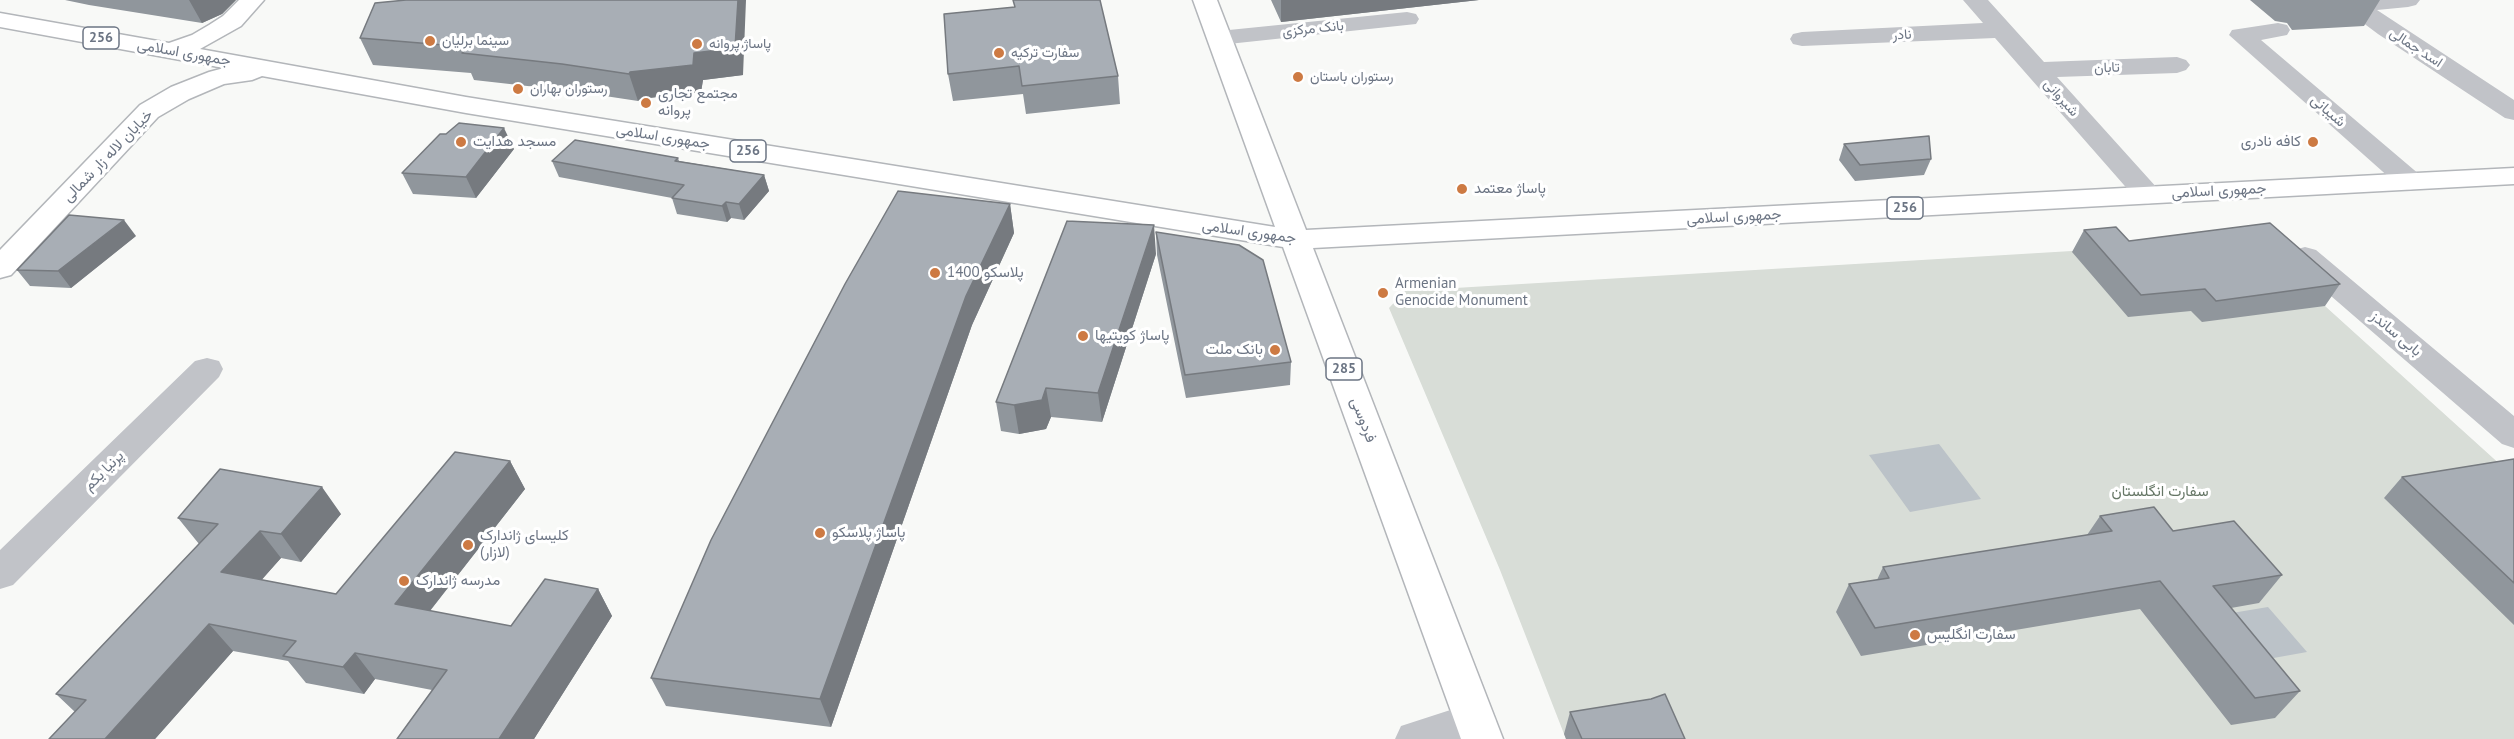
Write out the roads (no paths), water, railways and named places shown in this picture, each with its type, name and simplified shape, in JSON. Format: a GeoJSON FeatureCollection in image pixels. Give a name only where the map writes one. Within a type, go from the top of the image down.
{"type":"FeatureCollection","features":[{"type":"Feature","properties":{"kind":"main road"},"geometry":{"type":"LineString","coordinates":[[171,51],[201,40],[218,30],[232,21],[252,0]]}},
{"type":"Feature","properties":{"kind":"main road","name":"فردوسی"},"geometry":{"type":"LineString","coordinates":[[1205,0],[1478,730]]}},
{"type":"Feature","properties":{"kind":"main road","name":"جمهوری اسلامی"},"geometry":{"type":"LineString","coordinates":[[0,20],[466,105],[1295,240],[2514,176]]}},
{"type":"Feature","properties":{"kind":"main road","name":"خیابان لاله زار شمالی"},"geometry":{"type":"LineString","coordinates":[[0,268],[149,111],[180,93],[218,77],[271,69]]}},
{"type":"Feature","properties":{"kind":"street","name":"شیروانی"},"geometry":{"type":"LineString","coordinates":[[1975,0],[2148,195]]}},
{"type":"Feature","properties":{"kind":"street","name":"اسد جمالی"},"geometry":{"type":"LineString","coordinates":[[2408,0],[2361,6],[2363,11],[2387,29],[2514,112]]}},
{"type":"Feature","properties":{"kind":"street","name":"بانک مرکزی"},"geometry":{"type":"LineString","coordinates":[[1219,38],[1407,19]]}},
{"type":"Feature","properties":{"kind":"street","name":"نادر"},"geometry":{"type":"LineString","coordinates":[[1802,39],[2002,30]]}},
{"type":"Feature","properties":{"kind":"street","name":"شیبانی"},"geometry":{"type":"LineString","coordinates":[[2278,30],[2241,35],[2410,181]]}},
{"type":"Feature","properties":{"kind":"street","name":"تابان"},"geometry":{"type":"LineString","coordinates":[[2037,70],[2177,65]]}},
{"type":"Feature","properties":{"kind":"street","name":"بابی ساندز"},"geometry":{"type":"LineString","coordinates":[[2287,241],[2514,435]]}},
{"type":"Feature","properties":{"kind":"street","name":"پرنیا یکم"},"geometry":{"type":"LineString","coordinates":[[0,573],[207,369]]}},
{"type":"Feature","properties":{"kind":"street"},"geometry":{"type":"LineString","coordinates":[[1416,739],[1478,730]]}},
{"type":"Feature","properties":{"kind":"place","name":"سینما برلیان"},"geometry":{"type":"Point","coordinates":[430,41]}},
{"type":"Feature","properties":{"kind":"place","name":"پاساژ پروانه"},"geometry":{"type":"Point","coordinates":[697,44]}},
{"type":"Feature","properties":{"kind":"place","name":"سفارت ترکیه"},"geometry":{"type":"Point","coordinates":[999,53]}},
{"type":"Feature","properties":{"kind":"place","name":"رستوران باستان"},"geometry":{"type":"Point","coordinates":[1298,77]}},
{"type":"Feature","properties":{"kind":"place","name":"رستوران بهاران"},"geometry":{"type":"Point","coordinates":[518,89]}},
{"type":"Feature","properties":{"kind":"place","name":"مجتمع تجاری پروانه"},"geometry":{"type":"Point","coordinates":[646,103]}},
{"type":"Feature","properties":{"kind":"place","name":"مسجد هدایت"},"geometry":{"type":"Point","coordinates":[461,142]}},
{"type":"Feature","properties":{"kind":"place","name":"کافه نادری"},"geometry":{"type":"Point","coordinates":[2313,142]}},
{"type":"Feature","properties":{"kind":"place","name":"پاساژ معتمد"},"geometry":{"type":"Point","coordinates":[1462,189]}},
{"type":"Feature","properties":{"kind":"place","name":"پلاسکو 1400"},"geometry":{"type":"Point","coordinates":[935,273]}},
{"type":"Feature","properties":{"kind":"place","name":"Armenian Genocide Monument"},"geometry":{"type":"Point","coordinates":[1383,293]}},
{"type":"Feature","properties":{"kind":"place","name":"پاساژ کویتیها"},"geometry":{"type":"Point","coordinates":[1083,336]}},
{"type":"Feature","properties":{"kind":"place","name":"بانک ملت"},"geometry":{"type":"Point","coordinates":[1275,350]}},
{"type":"Feature","properties":{"kind":"place","name":"پاساژ پلاسکو"},"geometry":{"type":"Point","coordinates":[820,533]}},
{"type":"Feature","properties":{"kind":"place","name":"کلیسای ژاندارک (لازار)"},"geometry":{"type":"Point","coordinates":[468,545]}},
{"type":"Feature","properties":{"kind":"place","name":"مدرسه ژاندارک"},"geometry":{"type":"Point","coordinates":[404,581]}},
{"type":"Feature","properties":{"kind":"place","name":"سفارت انگلیس"},"geometry":{"type":"Point","coordinates":[1915,635]}},
{"type":"Feature","properties":{"kind":"park label","name":"سفارت انگلستان"},"geometry":{"type":"Point","coordinates":[2160,492]}}]}
